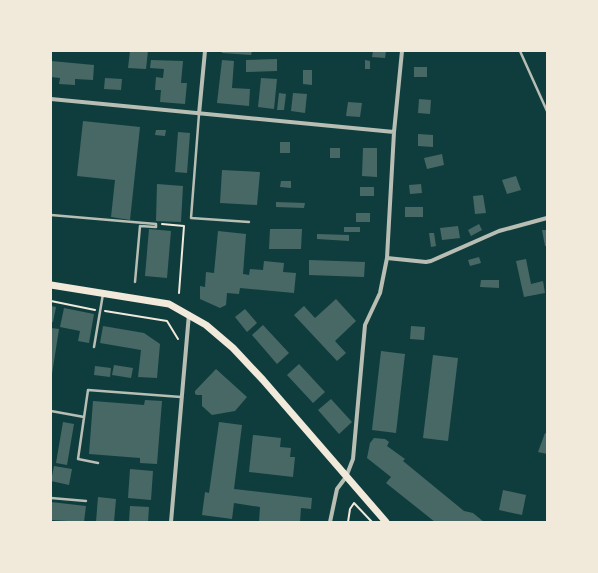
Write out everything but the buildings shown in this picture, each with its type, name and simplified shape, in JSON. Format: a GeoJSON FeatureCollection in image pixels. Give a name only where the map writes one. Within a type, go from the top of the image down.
{"type":"FeatureCollection","features":[{"type":"Feature","properties":{"kind":"main road"},"geometry":{"type":"LineString","coordinates":[[51,285],[169,304],[206,325],[233,348],[264,380],[386,522]]}},
{"type":"Feature","properties":{"kind":"street"},"geometry":{"type":"LineString","coordinates":[[200,114],[204,51]]}},
{"type":"Feature","properties":{"kind":"street"},"geometry":{"type":"LineString","coordinates":[[330,522],[337,489],[346,477],[353,459],[365,325],[380,293],[387,258],[394,132],[402,51]]}},
{"type":"Feature","properties":{"kind":"street"},"geometry":{"type":"LineString","coordinates":[[51,99],[394,132]]}},
{"type":"Feature","properties":{"kind":"street"},"geometry":{"type":"LineString","coordinates":[[387,258],[426,262],[431,261],[499,231],[547,218]]}},
{"type":"Feature","properties":{"kind":"street"},"geometry":{"type":"LineString","coordinates":[[171,522],[189,314]]}},
{"type":"Feature","properties":{"kind":"lane"},"geometry":{"type":"LineString","coordinates":[[520,51],[547,111]]}},
{"type":"Feature","properties":{"kind":"lane"},"geometry":{"type":"LineString","coordinates":[[200,114],[191,218],[249,222]]}},
{"type":"Feature","properties":{"kind":"lane"},"geometry":{"type":"LineString","coordinates":[[51,215],[156,224]]}},
{"type":"Feature","properties":{"kind":"lane"},"geometry":{"type":"LineString","coordinates":[[135,282],[140,226],[156,227],[156,224]]}},
{"type":"Feature","properties":{"kind":"lane"},"geometry":{"type":"LineString","coordinates":[[94,347],[103,294]]}},
{"type":"Feature","properties":{"kind":"lane"},"geometry":{"type":"LineString","coordinates":[[98,463],[78,459],[88,390],[182,397]]}},
{"type":"Feature","properties":{"kind":"lane"},"geometry":{"type":"LineString","coordinates":[[51,411],[84,417]]}},
{"type":"Feature","properties":{"kind":"lane"},"geometry":{"type":"LineString","coordinates":[[51,498],[86,501]]}},
{"type":"Feature","properties":{"kind":"path"},"geometry":{"type":"LineString","coordinates":[[156,224],[184,226],[179,293]]}},
{"type":"Feature","properties":{"kind":"path"},"geometry":{"type":"LineString","coordinates":[[51,301],[100,311],[167,321],[178,338]]}},
{"type":"Feature","properties":{"kind":"path"},"geometry":{"type":"LineString","coordinates":[[348,522],[350,509],[354,503],[372,522]]}}]}
